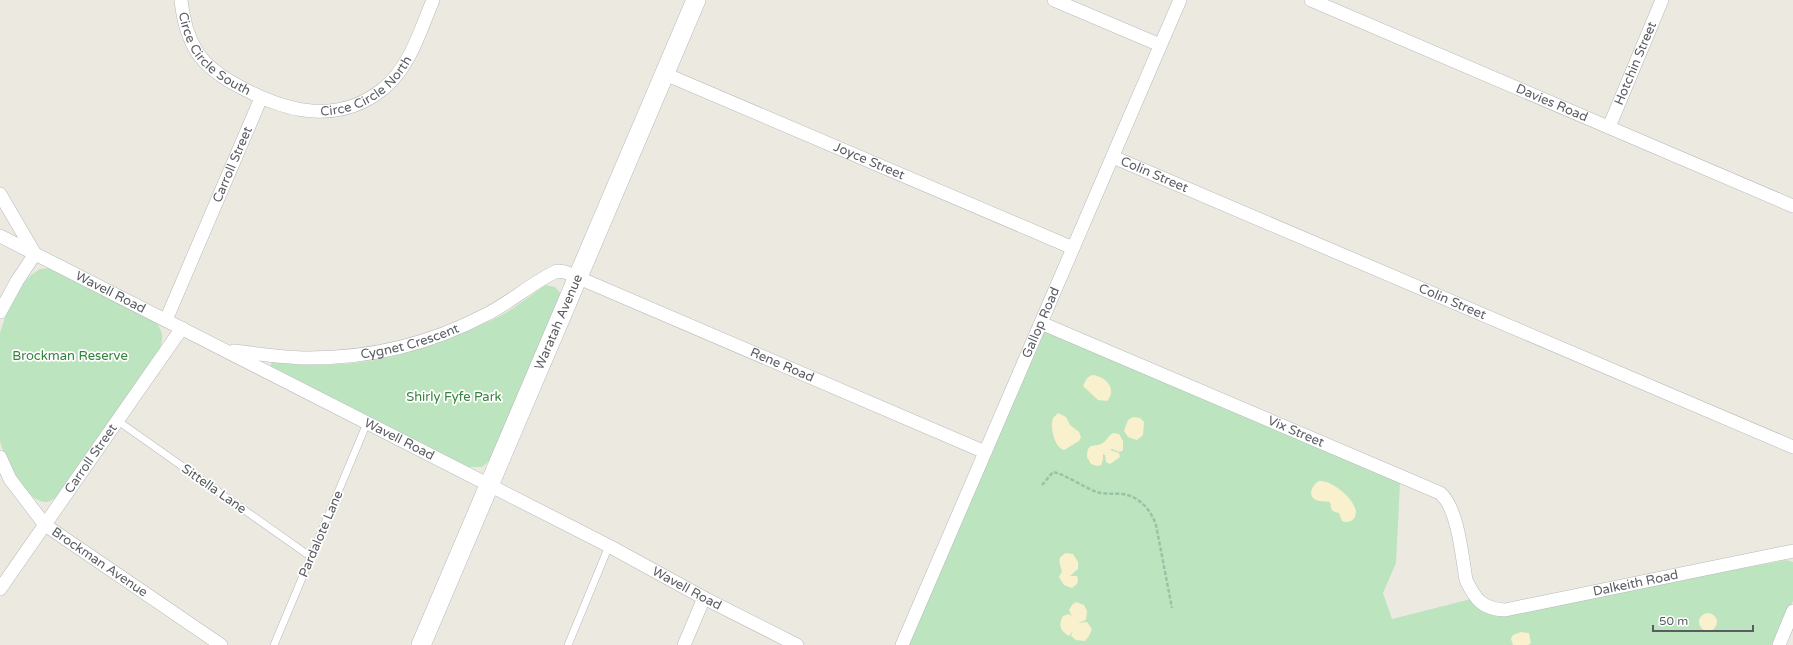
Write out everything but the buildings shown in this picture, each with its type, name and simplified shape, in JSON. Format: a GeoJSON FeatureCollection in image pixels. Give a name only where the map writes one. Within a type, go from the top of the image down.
{"type":"FeatureCollection","features":[{"type":"Feature","properties":{"kind":"street","name":"Circe Circle South"},"geometry":{"type":"LineString","coordinates":[[181,0],[187,32],[198,52],[211,68],[236,86],[261,98]]}},
{"type":"Feature","properties":{"kind":"street","name":"Circe Circle North"},"geometry":{"type":"LineString","coordinates":[[261,98],[291,108],[310,112],[333,111],[354,106],[369,98],[397,75],[406,61],[433,0]]}},
{"type":"Feature","properties":{"kind":"street","name":"Waratah Avenue"},"geometry":{"type":"LineString","coordinates":[[421,645],[696,0]]}},
{"type":"Feature","properties":{"kind":"street"},"geometry":{"type":"LineString","coordinates":[[1054,0],[1160,46]]}},
{"type":"Feature","properties":{"kind":"street","name":"Gallop Road"},"geometry":{"type":"LineString","coordinates":[[902,645],[1180,0]]}},
{"type":"Feature","properties":{"kind":"street","name":"Davies Road"},"geometry":{"type":"LineString","coordinates":[[1311,0],[1793,206]]}},
{"type":"Feature","properties":{"kind":"street","name":"Hotchin Street"},"geometry":{"type":"LineString","coordinates":[[1609,127],[1662,0]]}},
{"type":"Feature","properties":{"kind":"street","name":"Joyce Street"},"geometry":{"type":"LineString","coordinates":[[665,74],[1073,248]]}},
{"type":"Feature","properties":{"kind":"street","name":"Carroll Street"},"geometry":{"type":"LineString","coordinates":[[166,320],[261,98]]}},
{"type":"Feature","properties":{"kind":"street","name":"Colin Street"},"geometry":{"type":"LineString","coordinates":[[1112,157],[1793,447]]}},
{"type":"Feature","properties":{"kind":"street"},"geometry":{"type":"LineString","coordinates":[[0,194],[35,254],[17,281],[0,312]]}},
{"type":"Feature","properties":{"kind":"street","name":"Wavell Road"},"geometry":{"type":"LineString","coordinates":[[0,236],[609,546],[704,598],[797,645]]}},
{"type":"Feature","properties":{"kind":"street","name":"Cygnet Crescent"},"geometry":{"type":"LineString","coordinates":[[225,350],[308,358],[348,356],[403,347],[450,333],[486,315],[557,271],[564,272],[578,278]]}},
{"type":"Feature","properties":{"kind":"street","name":"Rene Road"},"geometry":{"type":"LineString","coordinates":[[578,278],[985,452]]}},
{"type":"Feature","properties":{"kind":"street","name":"Vix Street"},"geometry":{"type":"LineString","coordinates":[[1041,323],[1440,493],[1450,505],[1454,515],[1466,580],[1470,589],[1480,602]]}},
{"type":"Feature","properties":{"kind":"street","name":"Carroll Street"},"geometry":{"type":"LineString","coordinates":[[0,590],[182,328]]}},
{"type":"Feature","properties":{"kind":"street","name":"Brockman Avenue"},"geometry":{"type":"LineString","coordinates":[[0,457],[10,479],[45,525],[221,645]]}},
{"type":"Feature","properties":{"kind":"street","name":"Dalkeith Road"},"geometry":{"type":"LineString","coordinates":[[1480,602],[1494,609],[1504,610],[1793,551]]}},
{"type":"Feature","properties":{"kind":"street"},"geometry":{"type":"LineString","coordinates":[[684,645],[704,598]]}},
{"type":"Feature","properties":{"kind":"street"},"geometry":{"type":"LineString","coordinates":[[1779,645],[1793,611]]}},
{"type":"Feature","properties":{"kind":"lane","name":"Sittella Lane"},"geometry":{"type":"LineString","coordinates":[[118,421],[311,557]]}},
{"type":"Feature","properties":{"kind":"lane","name":"Pardalote Lane"},"geometry":{"type":"LineString","coordinates":[[274,645],[367,422]]}},
{"type":"Feature","properties":{"kind":"lane"},"geometry":{"type":"LineString","coordinates":[[568,645],[609,546]]}},
{"type":"Feature","properties":{"kind":"path"},"geometry":{"type":"LineString","coordinates":[[1042,485],[1053,472],[1058,473],[1071,481],[1097,492],[1128,496],[1146,507],[1153,516],[1156,525],[1172,608]]}},
{"type":"Feature","properties":{"kind":"green space","name":"Brockman Reserve"},"geometry":{"type":"Polygon","coordinates":[[[51,268],[155,321],[160,329],[162,340],[158,352],[55,498],[47,502],[39,501],[31,496],[24,488],[11,468],[0,441],[0,333],[7,311],[17,292],[31,275],[40,269],[51,268]]]}},
{"type":"Feature","properties":{"kind":"green space","name":"Shirly Fyfe Park"},"geometry":{"type":"Polygon","coordinates":[[[545,285],[555,287],[561,294],[490,460],[482,467],[468,467],[270,367],[272,362],[298,364],[342,364],[362,362],[403,354],[445,340],[484,324],[519,305],[545,285]]]}},
{"type":"Feature","properties":{"kind":"green space"},"geometry":{"type":"Polygon","coordinates":[[[1042,327],[1400,483],[1396,563],[1383,593],[1392,619],[1475,598],[1507,613],[1786,560],[1793,562],[1793,601],[1774,645],[906,645],[1042,327]]]}},
{"type":"Feature","properties":{"kind":"sand"},"geometry":{"type":"Polygon","coordinates":[[[1092,375],[1101,378],[1111,388],[1110,396],[1107,401],[1098,400],[1083,386],[1087,378],[1092,375]]]}},
{"type":"Feature","properties":{"kind":"sand"},"geometry":{"type":"Polygon","coordinates":[[[1058,413],[1066,417],[1070,425],[1079,432],[1081,437],[1079,441],[1064,450],[1055,441],[1052,426],[1053,418],[1058,413]]]}},
{"type":"Feature","properties":{"kind":"sand"},"geometry":{"type":"Polygon","coordinates":[[[1133,417],[1140,418],[1144,422],[1143,435],[1137,440],[1128,437],[1124,431],[1128,420],[1133,417]]]}},
{"type":"Feature","properties":{"kind":"sand"},"geometry":{"type":"Polygon","coordinates":[[[1113,433],[1119,434],[1123,441],[1123,450],[1120,452],[1112,449],[1110,450],[1119,453],[1120,457],[1110,464],[1106,462],[1105,455],[1103,454],[1101,465],[1097,466],[1091,464],[1087,457],[1089,448],[1101,444],[1113,433]]]}},
{"type":"Feature","properties":{"kind":"sand"},"geometry":{"type":"Polygon","coordinates":[[[1319,481],[1336,487],[1352,502],[1355,507],[1356,515],[1352,521],[1342,521],[1339,513],[1332,510],[1330,502],[1318,501],[1313,498],[1311,493],[1312,490],[1314,485],[1319,481]]]}},
{"type":"Feature","properties":{"kind":"sand"},"geometry":{"type":"Polygon","coordinates":[[[1066,553],[1073,554],[1078,562],[1078,569],[1070,576],[1077,576],[1078,579],[1077,584],[1072,588],[1064,585],[1059,577],[1062,571],[1060,559],[1066,553]]]}},
{"type":"Feature","properties":{"kind":"sand"},"geometry":{"type":"Polygon","coordinates":[[[1076,602],[1084,605],[1087,611],[1086,620],[1078,623],[1087,622],[1092,629],[1085,641],[1076,640],[1071,636],[1073,631],[1069,636],[1062,630],[1060,625],[1063,616],[1069,614],[1072,617],[1069,610],[1076,602]]]}},
{"type":"Feature","properties":{"kind":"sand"},"geometry":{"type":"Polygon","coordinates":[[[1708,613],[1714,616],[1717,622],[1714,628],[1708,631],[1702,628],[1699,622],[1702,616],[1708,613]]]}},
{"type":"Feature","properties":{"kind":"sand"},"geometry":{"type":"Polygon","coordinates":[[[1521,632],[1529,633],[1531,643],[1528,645],[1513,645],[1511,639],[1513,635],[1521,632]]]}}]}
